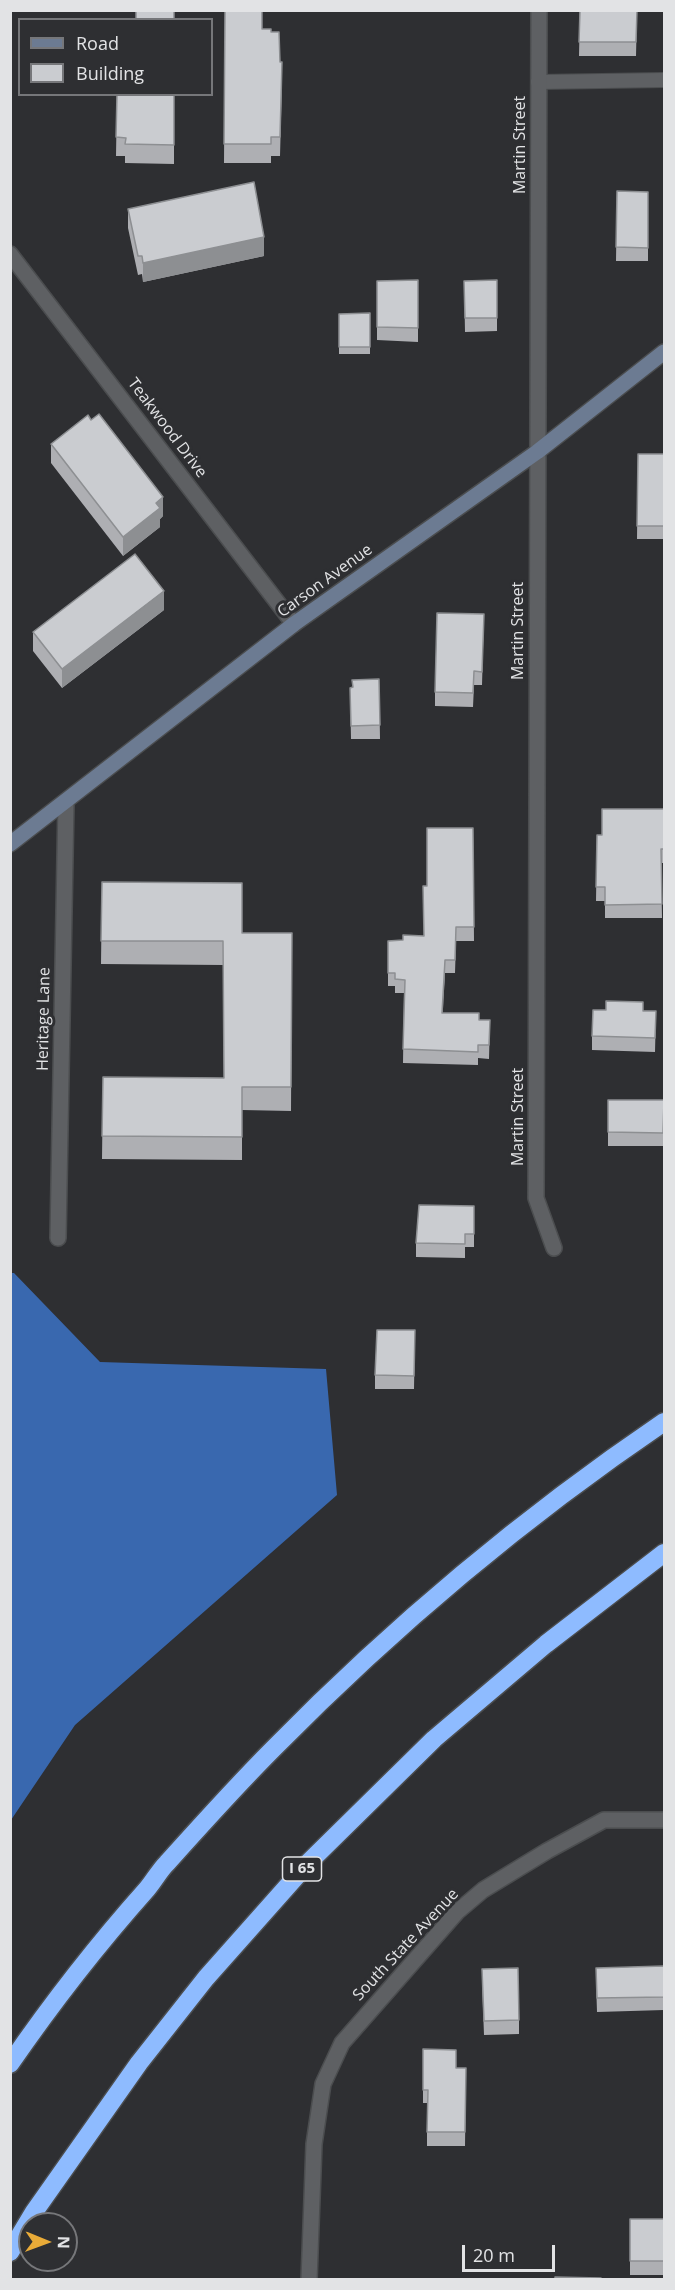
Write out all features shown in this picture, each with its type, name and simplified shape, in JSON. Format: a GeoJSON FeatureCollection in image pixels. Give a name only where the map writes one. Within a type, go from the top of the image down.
{"type":"FeatureCollection","features":[{"type":"Feature","properties":{"kind":"highway"},"geometry":{"type":"LineString","coordinates":[[10,2064],[102,1941],[165,1865],[312,1710],[397,1631],[478,1561],[552,1503],[664,1422]]}},
{"type":"Feature","properties":{"kind":"highway","name":"I 65"},"geometry":{"type":"LineString","coordinates":[[10,2252],[53,2185],[139,2063],[206,1978],[309,1862],[434,1739],[546,1644],[664,1552]]}},
{"type":"Feature","properties":{"kind":"main road","name":"Carson Avenue"},"geometry":{"type":"LineString","coordinates":[[10,844],[294,624],[537,452],[664,352]]}},
{"type":"Feature","properties":{"kind":"street","name":"Martin Street"},"geometry":{"type":"LineString","coordinates":[[539,10],[536,1198],[554,1248]]}},
{"type":"Feature","properties":{"kind":"street","name":"Teakwood Drive"},"geometry":{"type":"LineString","coordinates":[[10,254],[294,624]]}},
{"type":"Feature","properties":{"kind":"street","name":"Heritage Lane"},"geometry":{"type":"LineString","coordinates":[[58,1238],[66,802]]}},
{"type":"Feature","properties":{"kind":"street","name":"South State Avenue"},"geometry":{"type":"LineString","coordinates":[[309,2280],[314,2144],[324,2084],[342,2043],[457,1912],[483,1890],[604,1820],[664,1820]]}},
{"type":"Feature","properties":{"kind":"lane"},"geometry":{"type":"LineString","coordinates":[[538,82],[664,80]]}},
{"type":"Feature","properties":{"kind":"shaded area"},"geometry":{"type":"Polygon","coordinates":[[[11,1273],[14,1273],[100,1362],[326,1369],[337,1495],[75,1725],[11,1820],[11,1273]]]}},
{"type":"Feature","properties":{"kind":"building"},"geometry":{"type":"Polygon","coordinates":[[[136,10],[174,10],[174,18],[136,18],[136,10]]]}},
{"type":"Feature","properties":{"kind":"building"},"geometry":{"type":"Polygon","coordinates":[[[225,10],[262,10],[262,29],[279,32],[280,62],[282,62],[280,137],[271,137],[271,144],[224,144],[225,10]]]}},
{"type":"Feature","properties":{"kind":"building"},"geometry":{"type":"Polygon","coordinates":[[[580,10],[637,10],[636,42],[579,42],[580,10]]]}},
{"type":"Feature","properties":{"kind":"building"},"geometry":{"type":"Polygon","coordinates":[[[117,96],[174,96],[174,145],[125,144],[126,138],[116,137],[117,96]]]}},
{"type":"Feature","properties":{"kind":"building"},"geometry":{"type":"Polygon","coordinates":[[[254,182],[264,237],[143,263],[142,256],[138,256],[128,209],[254,182]]]}},
{"type":"Feature","properties":{"kind":"building"},"geometry":{"type":"Polygon","coordinates":[[[617,191],[648,192],[648,248],[616,247],[617,191]]]}},
{"type":"Feature","properties":{"kind":"building"},"geometry":{"type":"Polygon","coordinates":[[[418,280],[418,328],[377,327],[377,281],[418,280]]]}},
{"type":"Feature","properties":{"kind":"building"},"geometry":{"type":"Polygon","coordinates":[[[497,280],[497,318],[465,318],[464,281],[497,280]]]}},
{"type":"Feature","properties":{"kind":"building"},"geometry":{"type":"Polygon","coordinates":[[[370,313],[370,347],[339,347],[339,314],[370,313]]]}},
{"type":"Feature","properties":{"kind":"building"},"geometry":{"type":"Polygon","coordinates":[[[99,414],[163,497],[156,503],[160,508],[123,537],[51,444],[88,415],[91,420],[99,414]]]}},
{"type":"Feature","properties":{"kind":"building"},"geometry":{"type":"Polygon","coordinates":[[[638,454],[664,454],[664,526],[637,526],[638,454]]]}},
{"type":"Feature","properties":{"kind":"building"},"geometry":{"type":"Polygon","coordinates":[[[135,554],[164,591],[62,669],[33,632],[135,554]]]}},
{"type":"Feature","properties":{"kind":"building"},"geometry":{"type":"Polygon","coordinates":[[[437,613],[484,614],[482,672],[474,671],[473,693],[435,692],[437,613]]]}},
{"type":"Feature","properties":{"kind":"building"},"geometry":{"type":"Polygon","coordinates":[[[379,679],[380,725],[351,726],[350,688],[353,687],[352,680],[379,679]]]}},
{"type":"Feature","properties":{"kind":"building"},"geometry":{"type":"Polygon","coordinates":[[[602,809],[664,809],[664,849],[661,849],[662,904],[605,905],[605,887],[596,887],[597,835],[602,835],[602,809]]]}},
{"type":"Feature","properties":{"kind":"building"},"geometry":{"type":"Polygon","coordinates":[[[427,828],[473,828],[474,927],[456,927],[455,960],[445,960],[442,1013],[479,1013],[479,1020],[490,1020],[489,1045],[478,1045],[478,1052],[403,1049],[405,980],[395,979],[395,973],[388,973],[388,941],[403,940],[403,935],[424,936],[423,886],[427,886],[427,828]]]}},
{"type":"Feature","properties":{"kind":"building"},"geometry":{"type":"Polygon","coordinates":[[[102,882],[242,883],[242,933],[292,933],[291,1087],[242,1087],[242,1137],[102,1136],[103,1077],[224,1078],[223,941],[101,941],[102,882]]]}},
{"type":"Feature","properties":{"kind":"building"},"geometry":{"type":"Polygon","coordinates":[[[606,1001],[643,1002],[643,1011],[656,1011],[655,1038],[592,1036],[593,1010],[606,1010],[606,1001]]]}},
{"type":"Feature","properties":{"kind":"building"},"geometry":{"type":"Polygon","coordinates":[[[608,1100],[664,1100],[663,1133],[608,1132],[608,1100]]]}},
{"type":"Feature","properties":{"kind":"building"},"geometry":{"type":"Polygon","coordinates":[[[419,1205],[474,1206],[474,1234],[465,1234],[465,1244],[416,1243],[419,1205]]]}},
{"type":"Feature","properties":{"kind":"building"},"geometry":{"type":"Polygon","coordinates":[[[377,1330],[415,1330],[414,1376],[375,1375],[377,1330]]]}},
{"type":"Feature","properties":{"kind":"building"},"geometry":{"type":"Polygon","coordinates":[[[664,1966],[664,1997],[597,1998],[596,1968],[664,1966]]]}},
{"type":"Feature","properties":{"kind":"building"},"geometry":{"type":"Polygon","coordinates":[[[518,1968],[519,2020],[484,2021],[482,1969],[518,1968]]]}},
{"type":"Feature","properties":{"kind":"building"},"geometry":{"type":"Polygon","coordinates":[[[423,2049],[456,2050],[456,2068],[466,2068],[465,2132],[427,2132],[428,2090],[423,2090],[423,2049]]]}},
{"type":"Feature","properties":{"kind":"building"},"geometry":{"type":"Polygon","coordinates":[[[630,2219],[664,2219],[664,2261],[630,2261],[630,2219]]]}},
{"type":"Feature","properties":{"kind":"building"},"geometry":{"type":"Polygon","coordinates":[[[555,2277],[601,2278],[601,2280],[555,2280],[555,2277]]]}}]}
